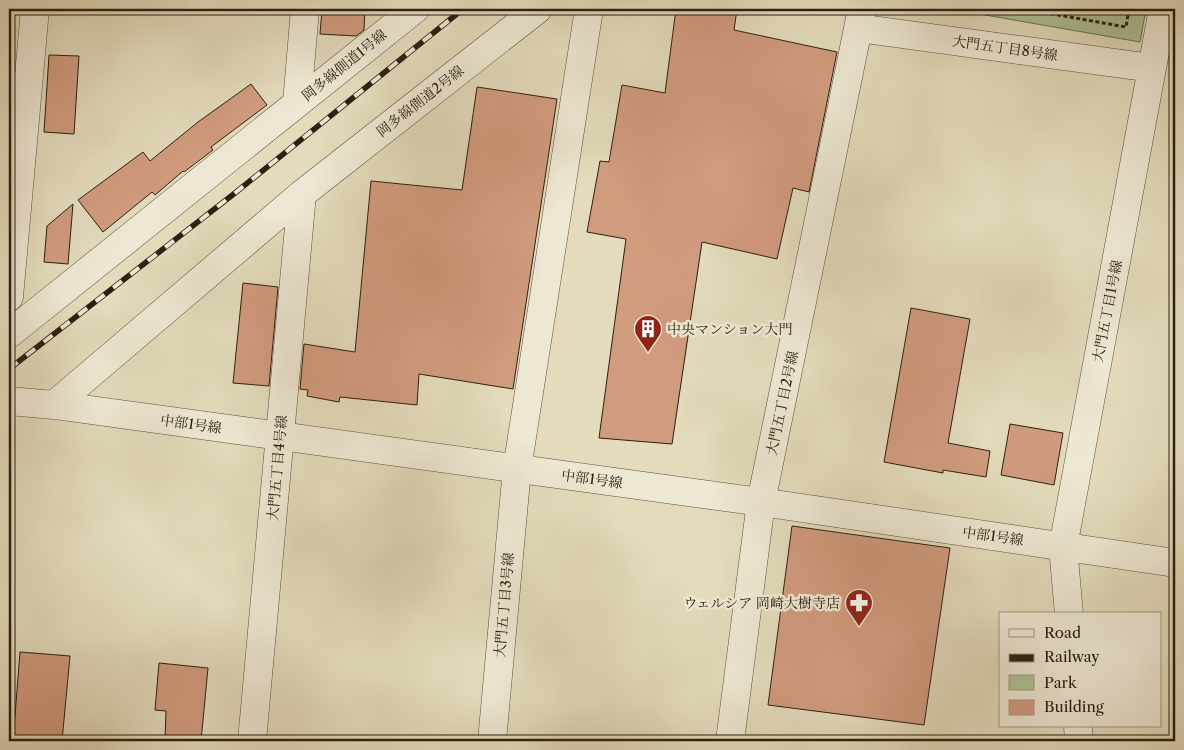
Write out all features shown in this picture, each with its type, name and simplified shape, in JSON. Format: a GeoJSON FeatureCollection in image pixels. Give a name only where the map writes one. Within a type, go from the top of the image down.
{"type":"FeatureCollection","features":[{"type":"Feature","properties":{"kind":"street"},"geometry":{"type":"LineString","coordinates":[[9,297],[35,9]]}},
{"type":"Feature","properties":{"kind":"street"},"geometry":{"type":"LineString","coordinates":[[297,103],[305,9]]}},
{"type":"Feature","properties":{"kind":"street","name":"岡多線側道1号線"},"geometry":{"type":"LineString","coordinates":[[9,334],[415,9]]}},
{"type":"Feature","properties":{"kind":"street","name":"岡多線側道2号線"},"geometry":{"type":"LineString","coordinates":[[54,406],[302,194],[538,9]]}},
{"type":"Feature","properties":{"kind":"street","name":"大門五丁目3号線"},"geometry":{"type":"LineString","coordinates":[[492,741],[517,469],[589,9]]}},
{"type":"Feature","properties":{"kind":"street","name":"大門五丁目1号線"},"geometry":{"type":"LineString","coordinates":[[1069,612],[1063,547],[1163,9]]}},
{"type":"Feature","properties":{"kind":"street","name":"大門五丁目8号線"},"geometry":{"type":"LineString","coordinates":[[860,18],[1152,68]]}},
{"type":"Feature","properties":{"kind":"street","name":"大門五丁目2号線"},"geometry":{"type":"LineString","coordinates":[[730,741],[761,502],[860,18]]}},
{"type":"Feature","properties":{"kind":"street","name":"大門五丁目4号線"},"geometry":{"type":"LineString","coordinates":[[252,741],[302,194]]}},
{"type":"Feature","properties":{"kind":"street","name":"中部1号線"},"geometry":{"type":"LineString","coordinates":[[9,401],[761,502],[1175,563]]}},
{"type":"Feature","properties":{"kind":"street"},"geometry":{"type":"LineString","coordinates":[[1078,728],[1080,741]]}},
{"type":"Feature","properties":{"kind":"path"},"geometry":{"type":"LineString","coordinates":[[1025,9],[1126,27],[1129,9]]}},
{"type":"Feature","properties":{"kind":"green space"},"geometry":{"type":"Polygon","coordinates":[[[951,9],[1146,9],[1140,42],[951,9]]]}},
{"type":"Feature","properties":{"kind":"building"},"geometry":{"type":"Polygon","coordinates":[[[322,9],[365,9],[364,30],[356,36],[320,34],[322,9]]]}},
{"type":"Feature","properties":{"kind":"building"},"geometry":{"type":"Polygon","coordinates":[[[676,9],[737,9],[734,30],[837,52],[809,192],[793,188],[777,259],[702,242],[672,444],[599,438],[626,239],[587,232],[600,161],[609,162],[622,85],[665,93],[676,9]]]}},
{"type":"Feature","properties":{"kind":"building"},"geometry":{"type":"Polygon","coordinates":[[[49,55],[79,56],[74,134],[44,132],[49,55]]]}},
{"type":"Feature","properties":{"kind":"building"},"geometry":{"type":"Polygon","coordinates":[[[251,84],[267,105],[211,147],[213,150],[183,171],[155,195],[152,192],[103,232],[78,200],[143,152],[150,161],[198,122],[251,84]]]}},
{"type":"Feature","properties":{"kind":"building"},"geometry":{"type":"Polygon","coordinates":[[[477,87],[557,99],[513,389],[419,374],[417,405],[340,397],[339,402],[307,396],[308,390],[300,389],[304,344],[355,352],[371,181],[462,190],[477,87]]]}},
{"type":"Feature","properties":{"kind":"building"},"geometry":{"type":"Polygon","coordinates":[[[73,204],[68,264],[44,262],[47,226],[73,204]]]}},
{"type":"Feature","properties":{"kind":"building"},"geometry":{"type":"Polygon","coordinates":[[[243,283],[278,287],[269,386],[233,383],[243,283]]]}},
{"type":"Feature","properties":{"kind":"building"},"geometry":{"type":"Polygon","coordinates":[[[911,308],[970,319],[948,443],[990,451],[986,477],[943,470],[943,473],[884,462],[911,308]]]}},
{"type":"Feature","properties":{"kind":"building"},"geometry":{"type":"Polygon","coordinates":[[[1010,424],[1063,433],[1054,485],[1001,475],[1010,424]]]}},
{"type":"Feature","properties":{"kind":"building","name":"ウェルシア 岡崎大樹寺店"},"geometry":{"type":"Polygon","coordinates":[[[792,526],[950,548],[924,725],[768,705],[792,526]]]}},
{"type":"Feature","properties":{"kind":"building"},"geometry":{"type":"Polygon","coordinates":[[[20,652],[70,656],[62,741],[13,741],[20,652]]]}},
{"type":"Feature","properties":{"kind":"building"},"geometry":{"type":"Polygon","coordinates":[[[159,663],[208,668],[201,741],[165,741],[166,711],[155,710],[159,663]]]}},
{"type":"Feature","properties":{"kind":"railway"},"geometry":{"type":"LineString","coordinates":[[9,369],[235,193],[463,9]]}},
{"type":"Feature","properties":{"kind":"place","name":"中央マンション大門"},"geometry":{"type":"Point","coordinates":[648,353]}},
{"type":"Feature","properties":{"kind":"place","name":"ウェルシア 岡崎大樹寺店"},"geometry":{"type":"Point","coordinates":[859,627]}}]}
